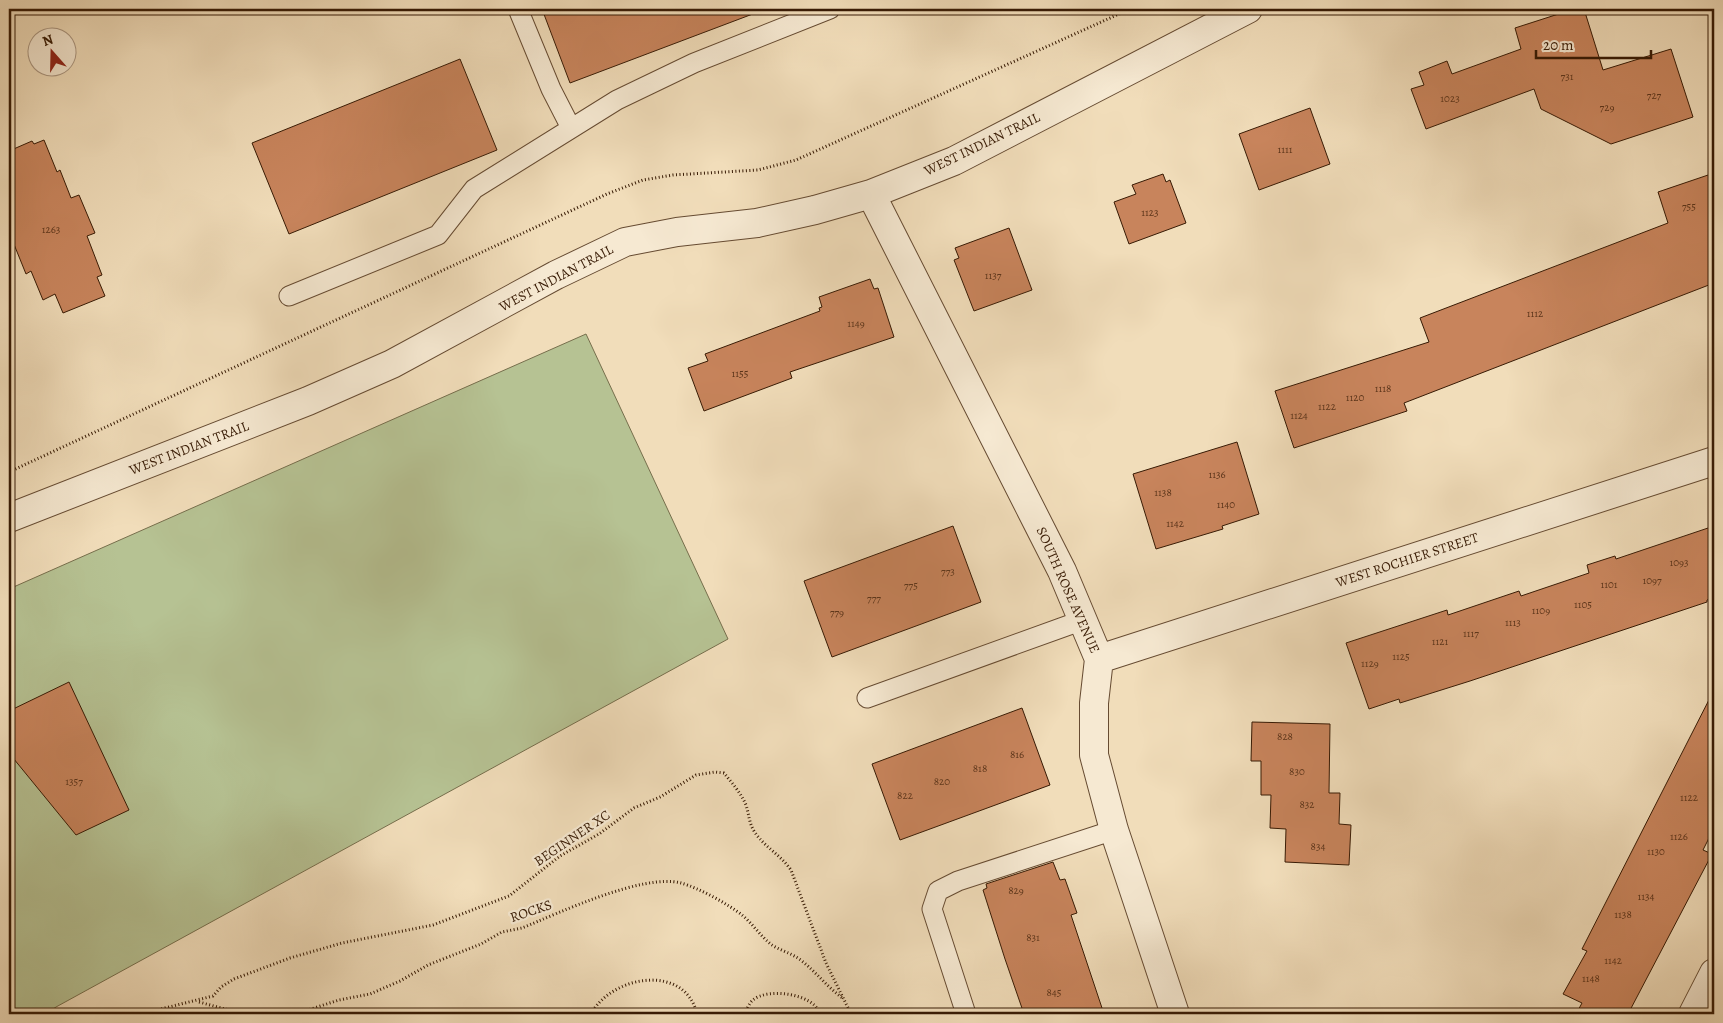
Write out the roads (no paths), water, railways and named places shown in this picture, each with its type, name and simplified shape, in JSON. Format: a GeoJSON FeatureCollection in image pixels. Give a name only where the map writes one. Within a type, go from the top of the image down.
{"type":"FeatureCollection","features":[{"type":"Feature","properties":{"kind":"street","name":"WEST INDIAN TRAIL"},"geometry":{"type":"LineString","coordinates":[[9,518],[308,401],[392,364],[556,275],[625,242],[677,232],[757,223],[815,210],[871,194],[954,161],[1248,9]]}},
{"type":"Feature","properties":{"kind":"street","name":"SOUTH ROSE AVENUE"},"geometry":{"type":"LineString","coordinates":[[871,194],[1062,571],[1099,659],[1094,702],[1094,754],[1114,830],[1175,1014]]}},
{"type":"Feature","properties":{"kind":"street","name":"WEST ROCHIER STREET"},"geometry":{"type":"LineString","coordinates":[[1099,659],[1714,461]]}},
{"type":"Feature","properties":{"kind":"street"},"geometry":{"type":"LineString","coordinates":[[1693,1014],[1714,973]]}},
{"type":"Feature","properties":{"kind":"lane"},"geometry":{"type":"LineString","coordinates":[[518,9],[551,89],[571,128]]}},
{"type":"Feature","properties":{"kind":"lane"},"geometry":{"type":"LineString","coordinates":[[289,296],[438,235],[474,189],[617,100],[694,63],[830,9]]}},
{"type":"Feature","properties":{"kind":"lane"},"geometry":{"type":"LineString","coordinates":[[867,698],[1083,620]]}},
{"type":"Feature","properties":{"kind":"lane"},"geometry":{"type":"LineString","coordinates":[[966,1014],[932,909],[938,891],[958,881],[1114,830]]}}]}
